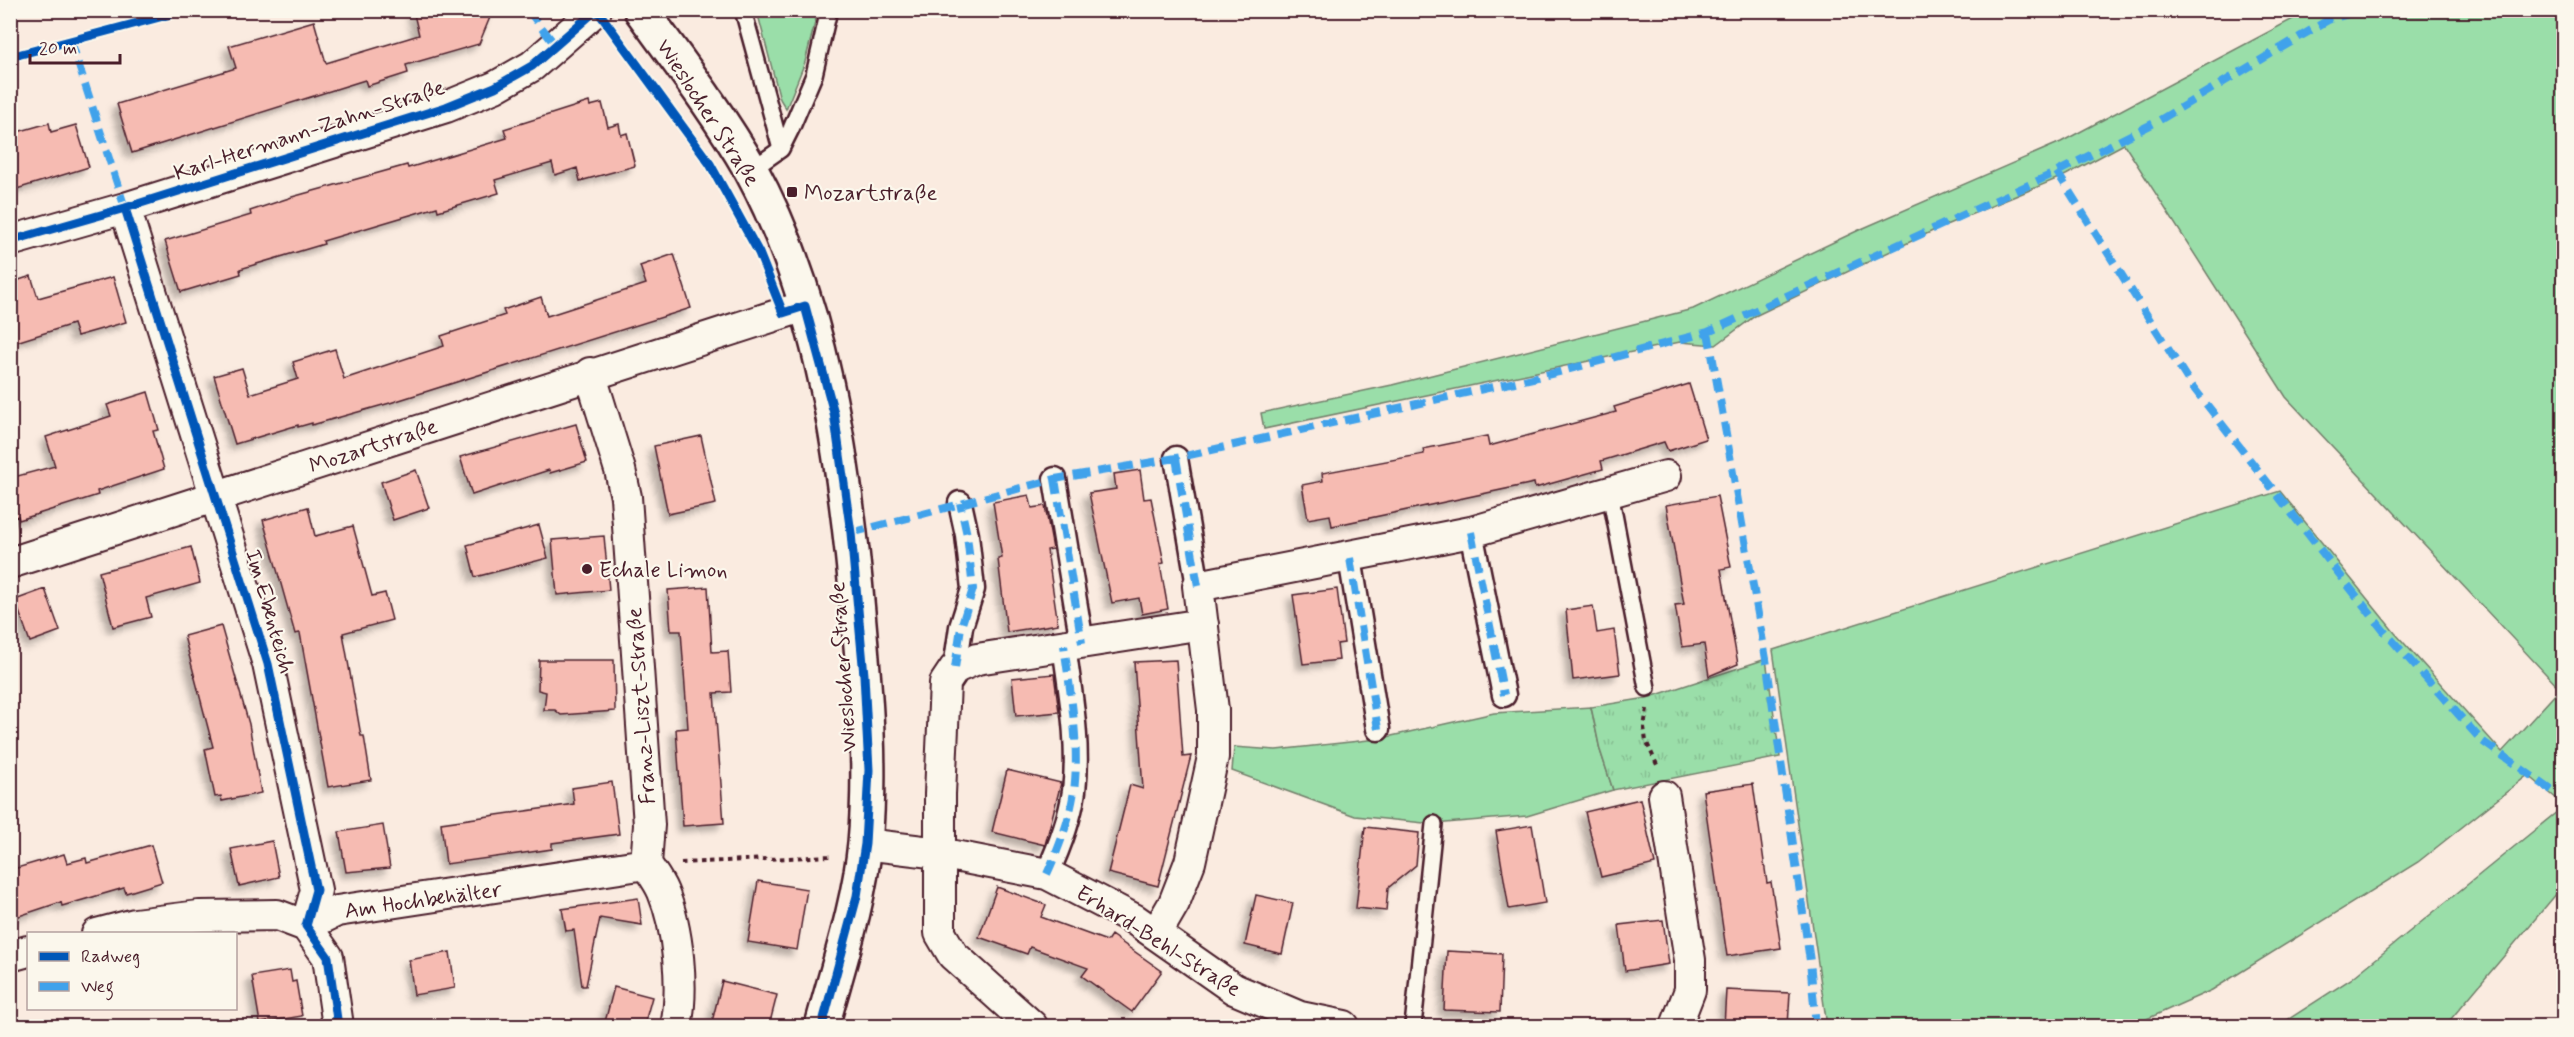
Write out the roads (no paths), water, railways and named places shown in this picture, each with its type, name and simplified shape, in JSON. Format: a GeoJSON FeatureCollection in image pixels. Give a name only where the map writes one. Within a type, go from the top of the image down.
{"type":"FeatureCollection","features":[{"type":"Feature","properties":{"kind":"main road","name":"Wieslocher Straße"},"geometry":{"type":"LineString","coordinates":[[641,10],[699,88],[751,170],[789,258],[805,306],[834,413],[851,533],[864,675],[869,770],[864,849],[857,896],[822,1026]]}},
{"type":"Feature","properties":{"kind":"street","name":"Karl-Hermann-Zahn-Straße"},"geometry":{"type":"LineString","coordinates":[[10,241],[125,208],[446,107],[495,87],[604,20]]}},
{"type":"Feature","properties":{"kind":"street","name":"Im Ebenteich"},"geometry":{"type":"LineString","coordinates":[[125,208],[268,664],[316,890],[306,926]]}},
{"type":"Feature","properties":{"kind":"street","name":"Mozartstraße"},"geometry":{"type":"LineString","coordinates":[[10,563],[805,306]]}},
{"type":"Feature","properties":{"kind":"street","name":"Franz-Liszt-Straße"},"geometry":{"type":"LineString","coordinates":[[590,374],[620,470],[626,497],[649,825],[646,864]]}},
{"type":"Feature","properties":{"kind":"street"},"geometry":{"type":"LineString","coordinates":[[1156,934],[1174,903],[1190,862],[1213,757],[1213,710],[1203,624],[1176,458]]}},
{"type":"Feature","properties":{"kind":"street"},"geometry":{"type":"LineString","coordinates":[[1198,586],[1350,558],[1471,532],[1666,476]]}},
{"type":"Feature","properties":{"kind":"street"},"geometry":{"type":"LineString","coordinates":[[1047,874],[1058,850],[1074,792],[1075,758],[1073,644],[1055,479]]}},
{"type":"Feature","properties":{"kind":"street"},"geometry":{"type":"LineString","coordinates":[[960,503],[967,535],[973,589],[961,627],[955,668],[945,683],[942,711],[940,933],[953,955],[1032,1026]]}},
{"type":"Feature","properties":{"kind":"street"},"geometry":{"type":"LineString","coordinates":[[1471,532],[1504,695]]}},
{"type":"Feature","properties":{"kind":"street"},"geometry":{"type":"LineString","coordinates":[[1350,558],[1378,729]]}},
{"type":"Feature","properties":{"kind":"street"},"geometry":{"type":"LineString","coordinates":[[955,668],[977,659],[1203,624]]}},
{"type":"Feature","properties":{"kind":"street"},"geometry":{"type":"LineString","coordinates":[[1664,796],[1690,960],[1690,990],[1685,1008],[1676,1026]]}},
{"type":"Feature","properties":{"kind":"street","name":"Erhard-Behl-Straße"},"geometry":{"type":"LineString","coordinates":[[864,849],[939,853],[1047,874],[1098,899],[1156,934],[1234,988],[1300,1017],[1344,1026]]}},
{"type":"Feature","properties":{"kind":"street","name":"Am Hochbehälter"},"geometry":{"type":"LineString","coordinates":[[306,926],[337,911],[646,864]]}},
{"type":"Feature","properties":{"kind":"street"},"geometry":{"type":"LineString","coordinates":[[646,864],[663,892],[672,927],[679,974],[676,1026]]}},
{"type":"Feature","properties":{"kind":"street"},"geometry":{"type":"LineString","coordinates":[[101,932],[135,924],[199,916],[277,915],[306,926],[328,957],[338,1026]]}},
{"type":"Feature","properties":{"kind":"street"},"geometry":{"type":"LineString","coordinates":[[10,956],[27,951]]}},
{"type":"Feature","properties":{"kind":"lane","name":"Wieslocher Straße"},"geometry":{"type":"LineString","coordinates":[[743,10],[781,149]]}},
{"type":"Feature","properties":{"kind":"lane"},"geometry":{"type":"LineString","coordinates":[[751,170],[781,149],[814,75],[829,10]]}},
{"type":"Feature","properties":{"kind":"lane"},"geometry":{"type":"LineString","coordinates":[[1610,493],[1647,688]]}},
{"type":"Feature","properties":{"kind":"lane"},"geometry":{"type":"LineString","coordinates":[[1413,1026],[1434,824]]}},
{"type":"Feature","properties":{"kind":"place","name":"Mozartstraße"},"geometry":{"type":"Point","coordinates":[792,192]}},
{"type":"Feature","properties":{"kind":"place","name":"Echale Limon"},"geometry":{"type":"Point","coordinates":[587,569]}}]}
